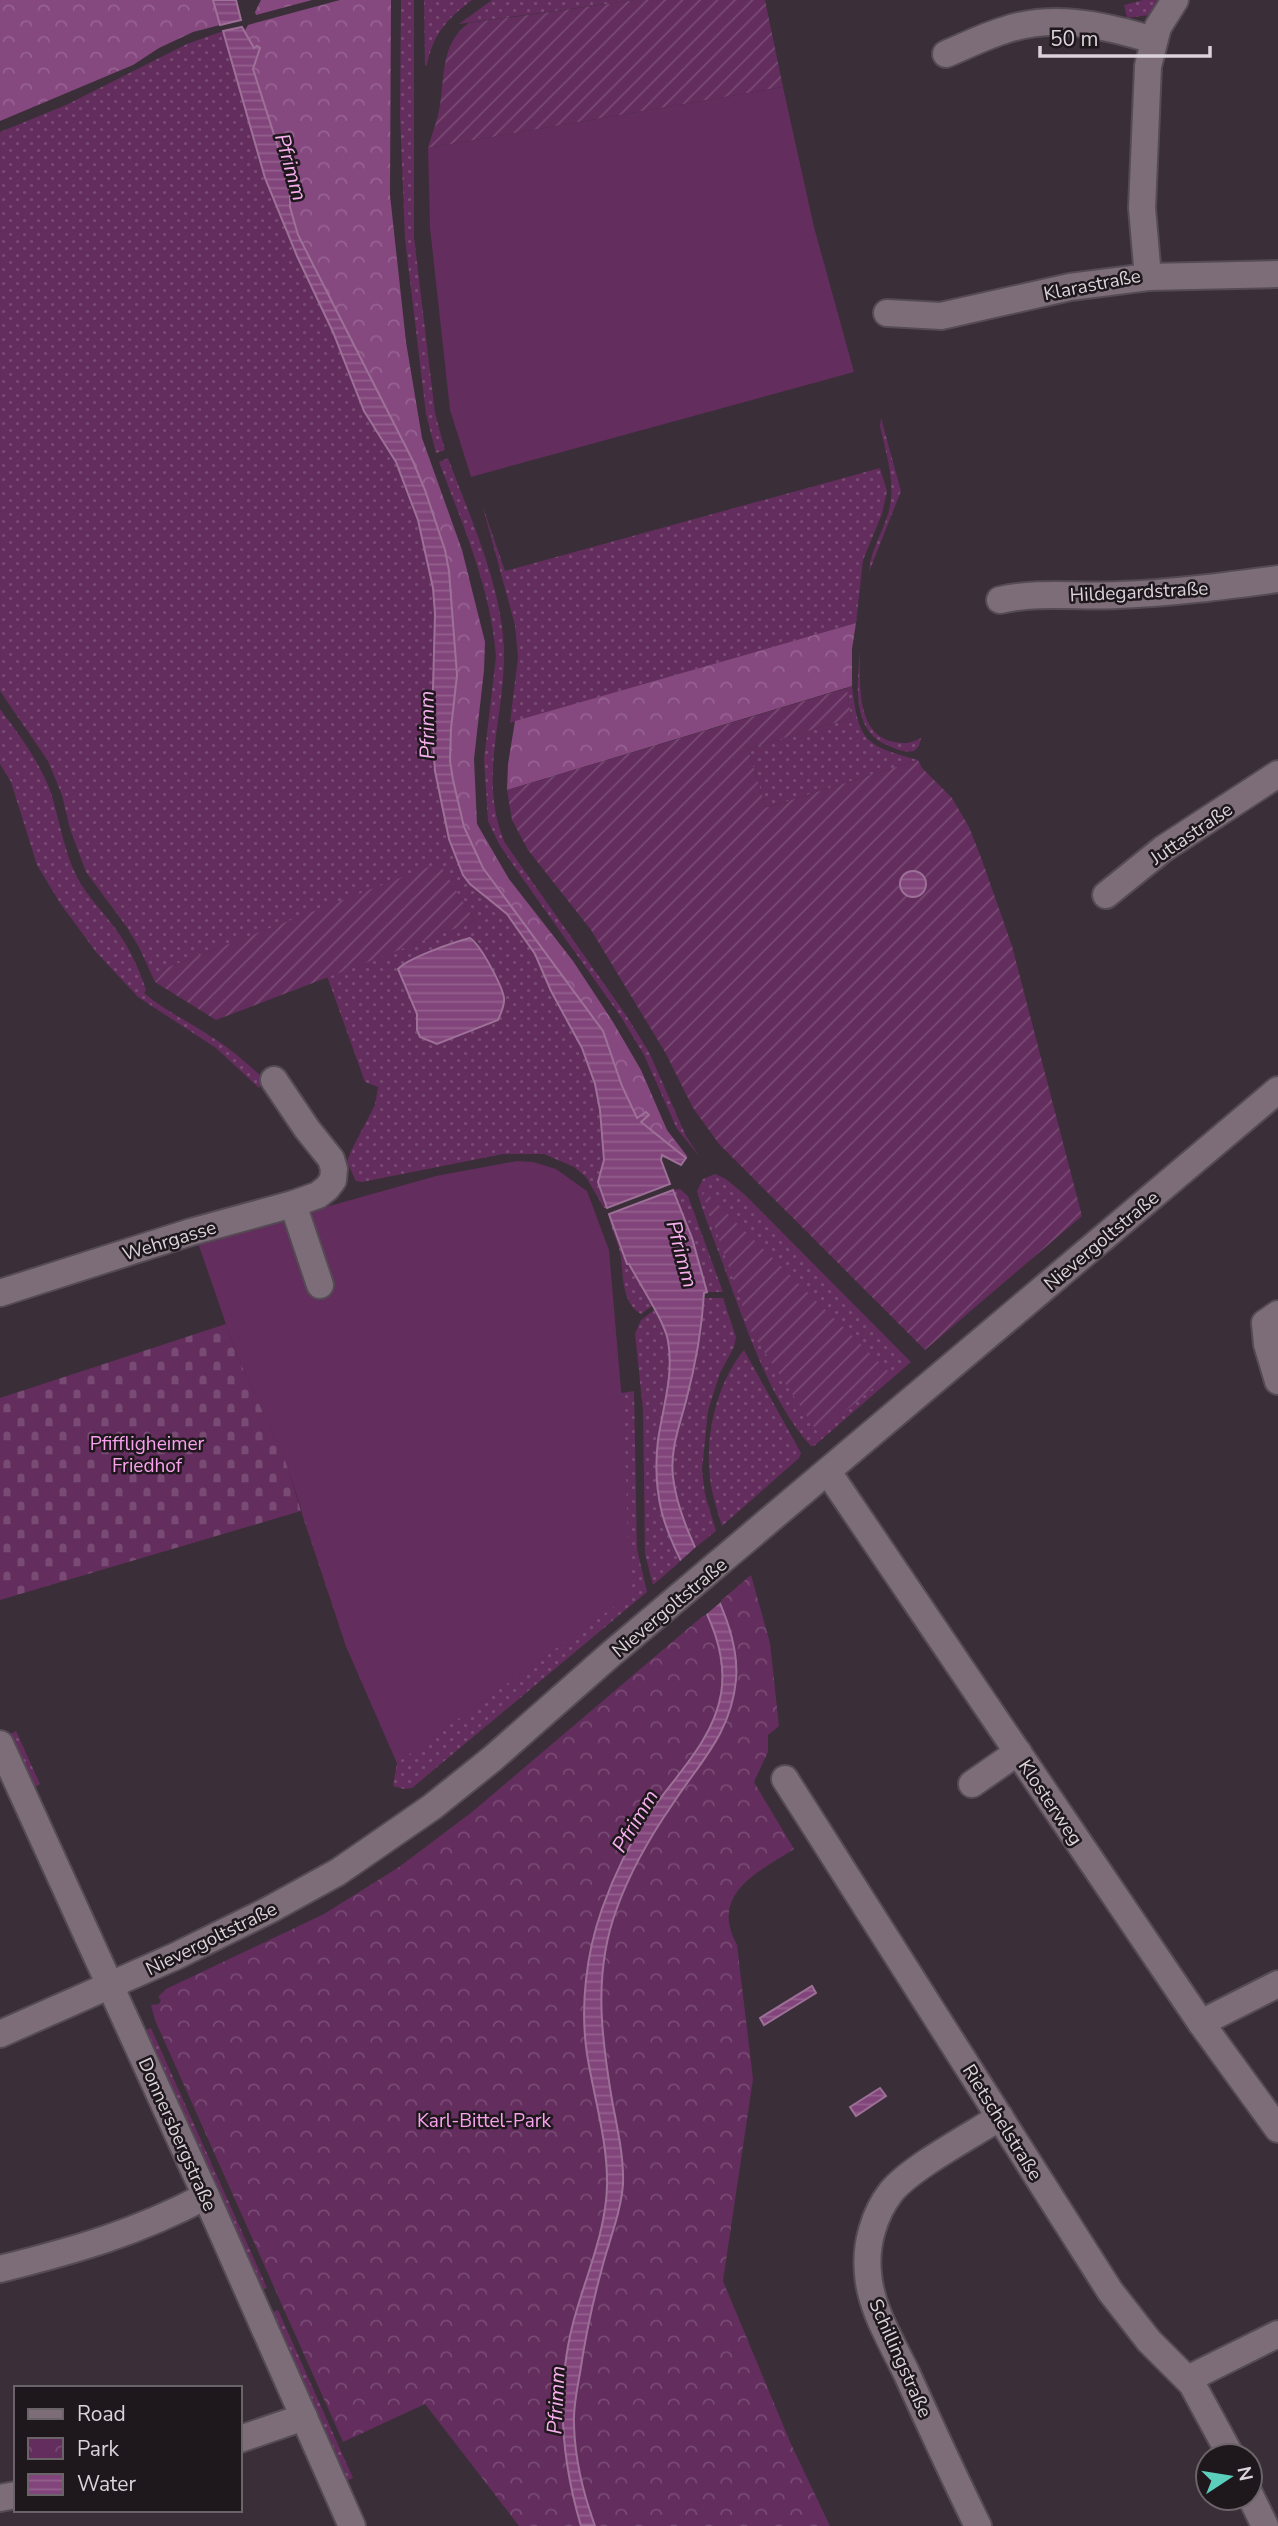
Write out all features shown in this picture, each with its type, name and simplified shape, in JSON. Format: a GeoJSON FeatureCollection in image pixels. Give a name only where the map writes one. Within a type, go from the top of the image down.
{"type":"FeatureCollection","features":[{"type":"Feature","properties":{"kind":"street","name":"Klarastraße"},"geometry":{"type":"LineString","coordinates":[[887,313],[942,316],[1070,288],[1148,277],[1142,208],[1147,78],[1153,40],[1161,20],[1175,0]]}},
{"type":"Feature","properties":{"kind":"street"},"geometry":{"type":"LineString","coordinates":[[946,54],[1004,30],[1057,21],[1113,28],[1153,40]]}},
{"type":"Feature","properties":{"kind":"street"},"geometry":{"type":"LineString","coordinates":[[1148,277],[1278,274]]}},
{"type":"Feature","properties":{"kind":"street","name":"Hildegardstraße"},"geometry":{"type":"LineString","coordinates":[[1000,600],[1033,595],[1082,597],[1154,594],[1278,579]]}},
{"type":"Feature","properties":{"kind":"street","name":"Juttastraße"},"geometry":{"type":"LineString","coordinates":[[1106,895],[1163,849],[1278,774]]}},
{"type":"Feature","properties":{"kind":"street","name":"Wehrgasse"},"geometry":{"type":"LineString","coordinates":[[0,1293],[318,1195],[332,1180],[334,1170],[331,1159],[274,1080]]}},
{"type":"Feature","properties":{"kind":"street","name":"Nievergoltstraße"},"geometry":{"type":"LineString","coordinates":[[0,2034],[110,1986],[269,1910],[338,1872],[432,1807],[492,1759],[611,1654],[1278,1090]]}},
{"type":"Feature","properties":{"kind":"street"},"geometry":{"type":"LineString","coordinates":[[293,1204],[320,1285]]}},
{"type":"Feature","properties":{"kind":"street"},"geometry":{"type":"LineString","coordinates":[[1272,1318],[1267,1344],[1278,1381]]}},
{"type":"Feature","properties":{"kind":"street","name":"Klosterweg"},"geometry":{"type":"LineString","coordinates":[[828,1472],[1201,2023],[1278,2129]]}},
{"type":"Feature","properties":{"kind":"street"},"geometry":{"type":"LineString","coordinates":[[972,1784],[1018,1752]]}},
{"type":"Feature","properties":{"kind":"street","name":"Donnersbergstraße"},"geometry":{"type":"LineString","coordinates":[[3,1758],[206,2196],[352,2526]]}},
{"type":"Feature","properties":{"kind":"street","name":"Rietschelstraße"},"geometry":{"type":"LineString","coordinates":[[785,1779],[1110,2291],[1149,2341],[1188,2379],[1224,2442]]}},
{"type":"Feature","properties":{"kind":"street"},"geometry":{"type":"LineString","coordinates":[[1201,2023],[1278,1984]]}},
{"type":"Feature","properties":{"kind":"street","name":"Schillingstraße"},"geometry":{"type":"LineString","coordinates":[[978,2526],[878,2312],[867,2273],[868,2249],[872,2228],[891,2192],[920,2168],[1000,2117]]}},
{"type":"Feature","properties":{"kind":"street"},"geometry":{"type":"LineString","coordinates":[[0,2269],[97,2244],[130,2232],[206,2196]]}},
{"type":"Feature","properties":{"kind":"street"},"geometry":{"type":"LineString","coordinates":[[1188,2379],[1278,2334]]}},
{"type":"Feature","properties":{"kind":"street"},"geometry":{"type":"LineString","coordinates":[[242,2438],[304,2417]]}},
{"type":"Feature","properties":{"kind":"green space"},"geometry":{"type":"Polygon","coordinates":[[[0,0],[213,0],[220,25],[193,32],[159,48],[133,65],[0,121],[0,0]]]}},
{"type":"Feature","properties":{"kind":"green space"},"geometry":{"type":"Polygon","coordinates":[[[261,0],[312,0],[256,15],[261,0]]]}},
{"type":"Feature","properties":{"kind":"green space"},"geometry":{"type":"Polygon","coordinates":[[[340,0],[391,0],[390,195],[406,342],[422,438],[462,550],[485,642],[474,759],[477,824],[509,879],[573,961],[613,1022],[641,1070],[667,1130],[686,1158],[640,1122],[647,1112],[637,1119],[603,1031],[483,868],[464,827],[450,761],[457,675],[445,550],[412,459],[298,235],[277,144],[253,69],[260,48],[255,49],[244,32],[248,25],[340,0]]]}},
{"type":"Feature","properties":{"kind":"green space"},"geometry":{"type":"Polygon","coordinates":[[[401,0],[414,0],[414,237],[435,413],[445,450],[436,453],[426,414],[405,239],[400,115],[401,0]]]}},
{"type":"Feature","properties":{"kind":"green space"},"geometry":{"type":"Polygon","coordinates":[[[424,0],[472,0],[442,28],[429,55],[427,66],[425,65],[424,0]]]}},
{"type":"Feature","properties":{"kind":"green space"},"geometry":{"type":"Polygon","coordinates":[[[492,0],[636,0],[459,24],[492,0]]]}},
{"type":"Feature","properties":{"kind":"green space"},"geometry":{"type":"Polygon","coordinates":[[[636,0],[765,0],[783,87],[428,148],[439,110],[449,50],[453,40],[469,23],[636,0]]]}},
{"type":"Feature","properties":{"kind":"green space"},"geometry":{"type":"Polygon","coordinates":[[[1143,0],[1162,0],[1149,15],[1127,18],[1124,5],[1143,0]]]}},
{"type":"Feature","properties":{"kind":"green space"},"geometry":{"type":"Polygon","coordinates":[[[223,31],[265,178],[297,256],[333,332],[364,410],[396,462],[418,520],[433,588],[435,614],[432,726],[435,771],[449,839],[463,875],[507,914],[535,954],[551,991],[582,1048],[595,1084],[600,1110],[604,1160],[598,1182],[607,1208],[604,1208],[586,1177],[574,1167],[544,1154],[503,1154],[356,1181],[347,1162],[375,1105],[378,1087],[365,1082],[327,976],[475,921],[439,864],[166,968],[155,982],[126,926],[86,872],[70,829],[62,795],[48,761],[0,691],[0,132],[66,105],[187,44],[223,31]],[[470,938],[453,942],[402,965],[417,1014],[417,1030],[425,1039],[437,1044],[498,1020],[504,997],[477,942],[470,938]]]}},
{"type":"Feature","properties":{"kind":"green space"},"geometry":{"type":"Polygon","coordinates":[[[783,87],[814,227],[854,372],[471,477],[450,410],[430,228],[428,148],[783,87]]]}},
{"type":"Feature","properties":{"kind":"green space"},"geometry":{"type":"Polygon","coordinates":[[[881,418],[901,491],[869,572],[888,514],[891,492],[881,418]]]}},
{"type":"Feature","properties":{"kind":"green space"},"geometry":{"type":"Polygon","coordinates":[[[448,458],[491,575],[502,624],[503,673],[493,795],[505,843],[649,1052],[686,1136],[700,1157],[677,1129],[644,1055],[621,1017],[499,844],[488,821],[484,759],[496,657],[482,582],[439,462],[448,458]]]}},
{"type":"Feature","properties":{"kind":"green space"},"geometry":{"type":"Polygon","coordinates":[[[880,468],[887,491],[882,514],[863,560],[856,623],[510,723],[518,657],[515,625],[482,504],[505,571],[880,468]]]}},
{"type":"Feature","properties":{"kind":"green space"},"geometry":{"type":"Polygon","coordinates":[[[856,623],[852,649],[852,686],[507,790],[515,721],[856,623]]]}},
{"type":"Feature","properties":{"kind":"green space"},"geometry":{"type":"Polygon","coordinates":[[[860,649],[862,705],[866,718],[882,738],[902,743],[921,738],[914,751],[903,751],[887,745],[875,738],[867,728],[859,703],[860,649]]]}},
{"type":"Feature","properties":{"kind":"green space"},"geometry":{"type":"Polygon","coordinates":[[[852,686],[858,719],[867,738],[886,750],[918,760],[766,808],[748,749],[851,718],[847,688],[852,686]]]}},
{"type":"Feature","properties":{"kind":"green space"},"geometry":{"type":"Polygon","coordinates":[[[847,688],[851,718],[748,749],[766,808],[918,760],[922,768],[952,798],[969,827],[1012,946],[1082,1216],[925,1350],[719,1144],[693,1108],[665,1052],[591,930],[528,850],[512,820],[507,790],[847,688]]]}},
{"type":"Feature","properties":{"kind":"green space"},"geometry":{"type":"Polygon","coordinates":[[[0,709],[42,772],[77,877],[125,943],[140,974],[146,990],[144,993],[240,1057],[265,1079],[259,1088],[216,1048],[138,997],[96,952],[60,903],[37,865],[11,782],[0,764],[0,709]]]}},
{"type":"Feature","properties":{"kind":"green space"},"geometry":{"type":"Polygon","coordinates":[[[439,863],[475,921],[216,1020],[155,982],[166,968],[439,863]]]}},
{"type":"Feature","properties":{"kind":"green space"},"geometry":{"type":"Polygon","coordinates":[[[517,1161],[533,1162],[556,1169],[587,1191],[609,1250],[625,1436],[629,1596],[397,1763],[346,1646],[286,1463],[236,1353],[198,1243],[436,1176],[517,1161]]]}},
{"type":"Feature","properties":{"kind":"green space"},"geometry":{"type":"Polygon","coordinates":[[[715,1174],[726,1179],[745,1195],[911,1362],[814,1446],[811,1446],[796,1428],[771,1385],[706,1219],[697,1191],[703,1179],[715,1174]]]}},
{"type":"Feature","properties":{"kind":"green space"},"geometry":{"type":"Polygon","coordinates":[[[680,1189],[688,1196],[723,1292],[707,1292],[692,1238],[673,1190],[680,1189]]]}},
{"type":"Feature","properties":{"kind":"green space"},"geometry":{"type":"Polygon","coordinates":[[[705,1192],[891,1374],[818,1433],[752,1333],[703,1194],[705,1192]]]}},
{"type":"Feature","properties":{"kind":"green space"},"geometry":{"type":"Polygon","coordinates":[[[609,1214],[627,1264],[629,1263],[652,1306],[641,1314],[634,1309],[626,1294],[620,1252],[609,1214]]]}},
{"type":"Feature","properties":{"kind":"green space"},"geometry":{"type":"Polygon","coordinates":[[[704,1298],[723,1298],[736,1337],[734,1347],[720,1373],[708,1411],[702,1470],[705,1494],[716,1531],[695,1548],[675,1493],[672,1463],[675,1434],[690,1383],[704,1298]]]}},
{"type":"Feature","properties":{"kind":"green space"},"geometry":{"type":"Polygon","coordinates":[[[654,1310],[667,1335],[670,1354],[669,1385],[657,1447],[656,1475],[660,1501],[681,1561],[653,1585],[645,1554],[643,1410],[635,1334],[641,1320],[654,1310]]]}},
{"type":"Feature","properties":{"kind":"green space","name":"Pfiffligheimer Friedhof"},"geometry":{"type":"Polygon","coordinates":[[[226,1324],[236,1353],[286,1462],[301,1511],[0,1600],[0,1398],[226,1324]]]}},
{"type":"Feature","properties":{"kind":"green space"},"geometry":{"type":"Polygon","coordinates":[[[744,1350],[801,1453],[799,1458],[722,1526],[710,1478],[711,1428],[726,1378],[744,1350]]]}},
{"type":"Feature","properties":{"kind":"green space"},"geometry":{"type":"Polygon","coordinates":[[[599,1373],[622,1393],[634,1391],[637,1549],[647,1592],[412,1788],[393,1786],[397,1763],[346,1646],[301,1511],[599,1373]]]}},
{"type":"Feature","properties":{"kind":"green space","name":"Karl-Bittel-Park"},"geometry":{"type":"Polygon","coordinates":[[[751,1575],[770,1643],[779,1726],[768,1735],[768,1752],[754,1782],[794,1849],[742,1886],[733,1898],[729,1912],[730,1927],[737,1945],[753,2079],[723,2281],[791,2444],[830,2526],[519,2526],[425,2404],[343,2442],[155,2020],[151,2005],[159,2004],[161,2000],[158,1997],[166,1989],[324,1914],[399,1867],[472,1812],[751,1575]]]}},
{"type":"Feature","properties":{"kind":"green space"},"geometry":{"type":"Polygon","coordinates":[[[16,1731],[40,1784],[35,1787],[11,1734],[16,1731]]]}},
{"type":"Feature","properties":{"kind":"green space"},"geometry":{"type":"Polygon","coordinates":[[[151,2028],[267,2288],[262,2290],[146,2030],[151,2028]]]}},
{"type":"Feature","properties":{"kind":"green space"},"geometry":{"type":"Polygon","coordinates":[[[278,2310],[353,2478],[348,2480],[273,2312],[278,2310]]]}},
{"type":"Feature","properties":{"kind":"water"},"geometry":{"type":"Polygon","coordinates":[[[213,0],[236,0],[241,20],[220,25],[213,0]]]}},
{"type":"Feature","properties":{"kind":"water"},"geometry":{"type":"Polygon","coordinates":[[[242,27],[254,48],[260,48],[253,69],[277,144],[298,235],[412,459],[445,550],[457,675],[450,761],[464,827],[483,868],[603,1031],[622,1086],[637,1118],[646,1112],[649,1115],[641,1122],[686,1158],[681,1165],[662,1155],[661,1160],[670,1184],[607,1208],[598,1182],[604,1160],[600,1110],[595,1084],[582,1048],[551,991],[535,954],[507,914],[463,875],[449,839],[435,771],[432,726],[435,614],[433,588],[418,520],[396,462],[364,411],[333,332],[297,256],[265,178],[223,31],[242,27]]]}},
{"type":"Feature","properties":{"kind":"water"},"geometry":{"type":"Polygon","coordinates":[[[913,871],[922,875],[926,884],[922,893],[913,897],[904,893],[900,884],[904,875],[913,871]]]}},
{"type":"Feature","properties":{"kind":"water"},"geometry":{"type":"Polygon","coordinates":[[[470,938],[485,956],[499,984],[504,998],[503,1009],[498,1020],[437,1044],[420,1037],[417,1014],[398,969],[421,955],[470,938]]]}},
{"type":"Feature","properties":{"kind":"water","name":"Pfrimm"},"geometry":{"type":"Polygon","coordinates":[[[673,1190],[692,1238],[707,1292],[704,1293],[700,1334],[674,1448],[673,1477],[687,1529],[730,1630],[736,1680],[733,1699],[721,1732],[641,1855],[609,1932],[602,1980],[602,2028],[621,2152],[623,2184],[617,2217],[592,2309],[575,2405],[578,2464],[595,2526],[581,2526],[568,2472],[565,2445],[565,2363],[577,2309],[600,2233],[607,2186],[603,2136],[585,2036],[584,1999],[588,1962],[596,1926],[622,1860],[649,1814],[702,1743],[717,1711],[721,1694],[719,1647],[702,1602],[670,1536],[658,1495],[657,1449],[669,1379],[668,1341],[657,1314],[627,1264],[609,1214],[673,1190]]]}},
{"type":"Feature","properties":{"kind":"water"},"geometry":{"type":"Polygon","coordinates":[[[812,1986],[816,1993],[764,2025],[760,2018],[812,1986]]]}},
{"type":"Feature","properties":{"kind":"water"},"geometry":{"type":"Polygon","coordinates":[[[880,2088],[886,2096],[856,2116],[850,2107],[880,2088]]]}},
{"type":"Feature","properties":{"kind":"pier"},"geometry":{"type":"Polygon","coordinates":[[[697,1546],[722,1601],[703,1617],[678,1563],[697,1546]]]}}]}
